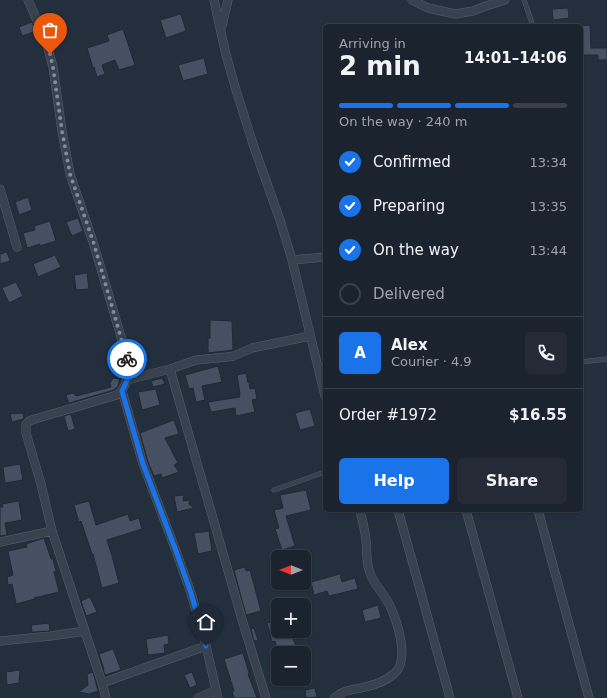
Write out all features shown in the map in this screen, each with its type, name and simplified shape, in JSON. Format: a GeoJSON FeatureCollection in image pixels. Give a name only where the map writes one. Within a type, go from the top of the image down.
{"type":"FeatureCollection","features":[{"type":"Feature","properties":{"kind":"street"},"geometry":{"type":"LineString","coordinates":[[28,0],[46,41],[53,67],[70,174],[94,244],[129,364],[127,380],[122,391],[117,395],[35,419],[29,421],[26,425],[26,433],[41,484],[52,531],[106,698]]}},
{"type":"Feature","properties":{"kind":"street"},"geometry":{"type":"LineString","coordinates":[[214,0],[247,128],[280,220],[292,260],[323,388]]}},
{"type":"Feature","properties":{"kind":"street"},"geometry":{"type":"LineString","coordinates":[[221,30],[228,0]]}},
{"type":"Feature","properties":{"kind":"street"},"geometry":{"type":"LineString","coordinates":[[412,0],[428,8],[455,14],[473,11],[505,0]]}},
{"type":"Feature","properties":{"kind":"street"},"geometry":{"type":"LineString","coordinates":[[0,189],[17,248]]}},
{"type":"Feature","properties":{"kind":"street"},"geometry":{"type":"LineString","coordinates":[[292,260],[323,257]]}},
{"type":"Feature","properties":{"kind":"street"},"geometry":{"type":"LineString","coordinates":[[127,380],[170,369],[196,360],[234,356],[252,348],[310,336]]}},
{"type":"Feature","properties":{"kind":"street"},"geometry":{"type":"LineString","coordinates":[[170,369],[243,624],[266,698]]}},
{"type":"Feature","properties":{"kind":"street"},"geometry":{"type":"LineString","coordinates":[[122,391],[143,464],[191,593],[206,646],[217,694],[198,698]]}},
{"type":"Feature","properties":{"kind":"street"},"geometry":{"type":"LineString","coordinates":[[334,698],[350,690],[375,684],[390,677],[396,672],[400,665],[402,655],[399,630],[389,603],[373,580],[369,571],[364,527],[360,512]]}},
{"type":"Feature","properties":{"kind":"street"},"geometry":{"type":"LineString","coordinates":[[399,512],[450,698]]}},
{"type":"Feature","properties":{"kind":"street"},"geometry":{"type":"LineString","coordinates":[[467,512],[518,698]]}},
{"type":"Feature","properties":{"kind":"street"},"geometry":{"type":"LineString","coordinates":[[539,512],[589,698]]}},
{"type":"Feature","properties":{"kind":"street"},"geometry":{"type":"LineString","coordinates":[[0,542],[52,531]]}},
{"type":"Feature","properties":{"kind":"street"},"geometry":{"type":"LineString","coordinates":[[0,641],[84,631]]}},
{"type":"Feature","properties":{"kind":"street"},"geometry":{"type":"LineString","coordinates":[[102,683],[206,646]]}},
{"type":"Feature","properties":{"kind":"lane"},"geometry":{"type":"LineString","coordinates":[[524,0],[532,24]]}},
{"type":"Feature","properties":{"kind":"lane"},"geometry":{"type":"LineString","coordinates":[[583,362],[607,359]]}},
{"type":"Feature","properties":{"kind":"lane"},"geometry":{"type":"LineString","coordinates":[[274,490],[323,473]]}},
{"type":"Feature","properties":{"kind":"building"},"geometry":{"type":"Polygon","coordinates":[[[568,8],[569,18],[553,20],[552,9],[568,8]]]}},
{"type":"Feature","properties":{"kind":"building"},"geometry":{"type":"Polygon","coordinates":[[[181,14],[186,31],[166,38],[160,20],[181,14]]]}},
{"type":"Feature","properties":{"kind":"building"},"geometry":{"type":"Polygon","coordinates":[[[32,22],[36,31],[22,36],[19,27],[32,22]]]}},
{"type":"Feature","properties":{"kind":"building"},"geometry":{"type":"Polygon","coordinates":[[[590,25],[591,48],[607,48],[607,60],[598,60],[598,55],[583,55],[583,26],[590,25]]]}},
{"type":"Feature","properties":{"kind":"building"},"geometry":{"type":"Polygon","coordinates":[[[123,29],[135,65],[119,70],[115,60],[102,65],[105,74],[97,77],[87,48],[109,41],[107,35],[123,29]]]}},
{"type":"Feature","properties":{"kind":"building"},"geometry":{"type":"Polygon","coordinates":[[[204,58],[208,74],[183,81],[178,65],[204,58]]]}},
{"type":"Feature","properties":{"kind":"building"},"geometry":{"type":"Polygon","coordinates":[[[28,197],[32,210],[19,215],[15,202],[28,197]]]}},
{"type":"Feature","properties":{"kind":"building"},"geometry":{"type":"Polygon","coordinates":[[[78,218],[83,231],[72,236],[66,222],[78,218]]]}},
{"type":"Feature","properties":{"kind":"building"},"geometry":{"type":"Polygon","coordinates":[[[50,221],[56,241],[27,248],[23,233],[35,230],[34,226],[50,221]]]}},
{"type":"Feature","properties":{"kind":"building"},"geometry":{"type":"Polygon","coordinates":[[[7,252],[10,261],[0,264],[0,254],[7,252]]]}},
{"type":"Feature","properties":{"kind":"building"},"geometry":{"type":"Polygon","coordinates":[[[55,255],[61,267],[38,277],[33,264],[55,255]]]}},
{"type":"Feature","properties":{"kind":"building"},"geometry":{"type":"Polygon","coordinates":[[[87,273],[89,289],[76,290],[74,275],[87,273]]]}},
{"type":"Feature","properties":{"kind":"building"},"geometry":{"type":"Polygon","coordinates":[[[16,282],[23,296],[9,303],[2,288],[16,282]]]}},
{"type":"Feature","properties":{"kind":"building"},"geometry":{"type":"Polygon","coordinates":[[[210,320],[232,321],[233,350],[208,353],[210,320]]]}},
{"type":"Feature","properties":{"kind":"building"},"geometry":{"type":"Polygon","coordinates":[[[118,359],[122,359],[122,378],[117,378],[118,359]]]}},
{"type":"Feature","properties":{"kind":"building"},"geometry":{"type":"Polygon","coordinates":[[[218,366],[222,382],[202,386],[205,400],[196,402],[193,388],[189,389],[185,375],[218,366]]]}},
{"type":"Feature","properties":{"kind":"building"},"geometry":{"type":"Polygon","coordinates":[[[246,373],[250,389],[255,388],[257,399],[252,400],[255,412],[236,416],[235,408],[211,412],[208,402],[240,397],[237,375],[246,373]]]}},
{"type":"Feature","properties":{"kind":"building"},"geometry":{"type":"Polygon","coordinates":[[[113,378],[120,379],[118,386],[114,390],[69,403],[66,395],[73,393],[76,396],[111,387],[110,383],[113,378]]]}},
{"type":"Feature","properties":{"kind":"building"},"geometry":{"type":"Polygon","coordinates":[[[162,378],[165,384],[153,387],[151,381],[162,378]]]}},
{"type":"Feature","properties":{"kind":"building"},"geometry":{"type":"Polygon","coordinates":[[[156,389],[160,405],[142,410],[138,392],[156,389]]]}},
{"type":"Feature","properties":{"kind":"building"},"geometry":{"type":"Polygon","coordinates":[[[310,409],[315,426],[300,430],[295,413],[310,409]]]}},
{"type":"Feature","properties":{"kind":"building"},"geometry":{"type":"Polygon","coordinates":[[[23,413],[23,419],[12,422],[10,414],[23,413]]]}},
{"type":"Feature","properties":{"kind":"building"},"geometry":{"type":"Polygon","coordinates":[[[71,414],[75,429],[68,431],[64,416],[71,414]]]}},
{"type":"Feature","properties":{"kind":"building"},"geometry":{"type":"Polygon","coordinates":[[[174,420],[179,434],[165,438],[178,463],[174,465],[179,472],[162,478],[161,474],[154,476],[148,462],[140,433],[174,420]]]}},
{"type":"Feature","properties":{"kind":"building"},"geometry":{"type":"Polygon","coordinates":[[[20,464],[23,480],[5,483],[3,467],[20,464]]]}},
{"type":"Feature","properties":{"kind":"building"},"geometry":{"type":"Polygon","coordinates":[[[306,490],[311,510],[286,516],[295,546],[282,550],[275,529],[279,528],[274,510],[283,508],[280,495],[306,490]]]}},
{"type":"Feature","properties":{"kind":"building"},"geometry":{"type":"Polygon","coordinates":[[[184,495],[183,501],[189,500],[189,504],[194,508],[177,512],[174,496],[184,495]]]}},
{"type":"Feature","properties":{"kind":"building"},"geometry":{"type":"Polygon","coordinates":[[[19,501],[22,520],[5,523],[7,535],[0,536],[0,507],[3,507],[2,504],[19,501]]]}},
{"type":"Feature","properties":{"kind":"building"},"geometry":{"type":"Polygon","coordinates":[[[89,501],[96,525],[128,514],[130,521],[139,518],[142,529],[107,540],[119,583],[102,588],[93,554],[81,521],[79,522],[74,505],[89,501]]]}},
{"type":"Feature","properties":{"kind":"building"},"geometry":{"type":"Polygon","coordinates":[[[209,531],[212,551],[198,554],[194,533],[209,531]]]}},
{"type":"Feature","properties":{"kind":"building"},"geometry":{"type":"Polygon","coordinates":[[[44,538],[51,559],[53,559],[56,571],[54,572],[59,592],[16,604],[12,584],[8,585],[7,577],[13,575],[8,551],[27,547],[26,544],[44,538]]]}},
{"type":"Feature","properties":{"kind":"building"},"geometry":{"type":"Polygon","coordinates":[[[245,567],[246,571],[250,570],[261,611],[246,615],[234,570],[245,567]]]}},
{"type":"Feature","properties":{"kind":"building"},"geometry":{"type":"Polygon","coordinates":[[[340,574],[342,582],[355,578],[358,589],[329,596],[327,591],[314,595],[311,582],[340,574]]]}},
{"type":"Feature","properties":{"kind":"building"},"geometry":{"type":"Polygon","coordinates":[[[90,597],[97,612],[86,616],[81,601],[90,597]]]}},
{"type":"Feature","properties":{"kind":"building"},"geometry":{"type":"Polygon","coordinates":[[[378,605],[381,618],[365,622],[362,610],[378,605]]]}},
{"type":"Feature","properties":{"kind":"building"},"geometry":{"type":"Polygon","coordinates":[[[271,622],[271,638],[293,638],[296,646],[276,646],[275,641],[272,642],[267,623],[271,622]]]}},
{"type":"Feature","properties":{"kind":"building"},"geometry":{"type":"Polygon","coordinates":[[[49,623],[50,631],[32,632],[31,625],[49,623]]]}},
{"type":"Feature","properties":{"kind":"building"},"geometry":{"type":"Polygon","coordinates":[[[254,628],[258,640],[254,641],[251,629],[254,628]]]}},
{"type":"Feature","properties":{"kind":"building"},"geometry":{"type":"Polygon","coordinates":[[[168,635],[169,644],[164,645],[165,653],[148,655],[146,639],[168,635]]]}},
{"type":"Feature","properties":{"kind":"building"},"geometry":{"type":"Polygon","coordinates":[[[113,649],[121,670],[105,675],[99,654],[113,649]]]}},
{"type":"Feature","properties":{"kind":"building"},"geometry":{"type":"Polygon","coordinates":[[[243,653],[249,673],[248,674],[257,698],[234,698],[232,692],[234,691],[224,659],[243,653]]]}},
{"type":"Feature","properties":{"kind":"building"},"geometry":{"type":"Polygon","coordinates":[[[20,670],[19,683],[7,685],[6,672],[20,670]]]}},
{"type":"Feature","properties":{"kind":"building"},"geometry":{"type":"Polygon","coordinates":[[[93,672],[98,691],[89,694],[79,692],[88,685],[87,674],[93,672]]]}},
{"type":"Feature","properties":{"kind":"building"},"geometry":{"type":"Polygon","coordinates":[[[192,672],[197,685],[190,688],[184,675],[192,672]]]}},
{"type":"Feature","properties":{"kind":"building"},"geometry":{"type":"Polygon","coordinates":[[[315,688],[317,697],[306,698],[305,690],[315,688]]]}},
{"type":"Feature","properties":{"kind":"way so far"},"geometry":{"type":"LineString","coordinates":[[50,54],[70,174],[94,244],[127,359]]}},
{"type":"Feature","properties":{"kind":"route"},"geometry":{"type":"LineString","coordinates":[[127,359],[129,364],[128,374],[122,391],[143,464],[191,593],[206,646]]}}]}
